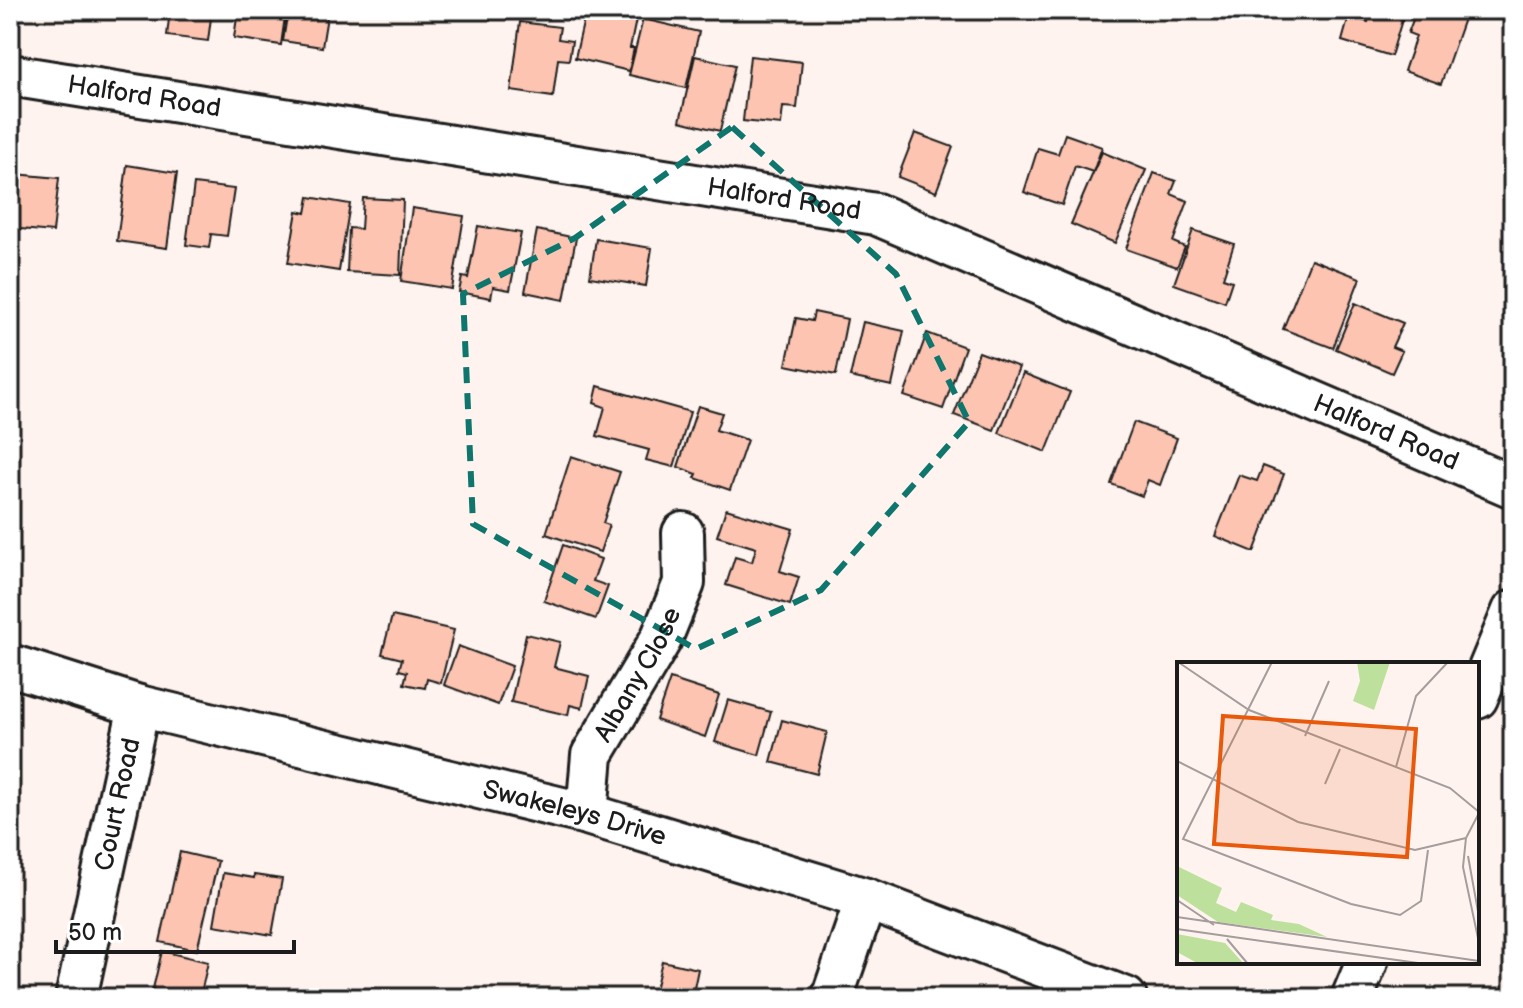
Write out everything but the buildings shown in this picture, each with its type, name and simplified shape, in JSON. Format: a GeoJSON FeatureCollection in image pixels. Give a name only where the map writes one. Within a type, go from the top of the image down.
{"type":"FeatureCollection","features":[{"type":"Feature","properties":{"kind":"street","name":"Halford Road"},"geometry":{"type":"LineString","coordinates":[[10,75],[876,214],[1513,487]]}},
{"type":"Feature","properties":{"kind":"street","name":"Albany Close"},"geometry":{"type":"LineString","coordinates":[[587,814],[592,755],[661,639],[684,583],[683,533]]}},
{"type":"Feature","properties":{"kind":"street"},"geometry":{"type":"LineString","coordinates":[[1479,693],[1513,611]]}},
{"type":"Feature","properties":{"kind":"street","name":"Swakeleys Drive"},"geometry":{"type":"LineString","coordinates":[[10,665],[139,706],[587,814],[866,899],[1126,998]]}},
{"type":"Feature","properties":{"kind":"street","name":"Court Road"},"geometry":{"type":"LineString","coordinates":[[76,998],[139,706]]}},
{"type":"Feature","properties":{"kind":"street"},"geometry":{"type":"LineString","coordinates":[[832,998],[866,899]]}},
{"type":"Feature","properties":{"kind":"street"},"geometry":{"type":"LineString","coordinates":[[1352,998],[1366,964]]}},
{"type":"Feature","properties":{"kind":"highlighted area"},"geometry":{"type":"Polygon","coordinates":[[[732,127],[896,274],[969,422],[821,590],[696,649],[473,524],[463,294],[575,238],[732,127]]]}}]}
